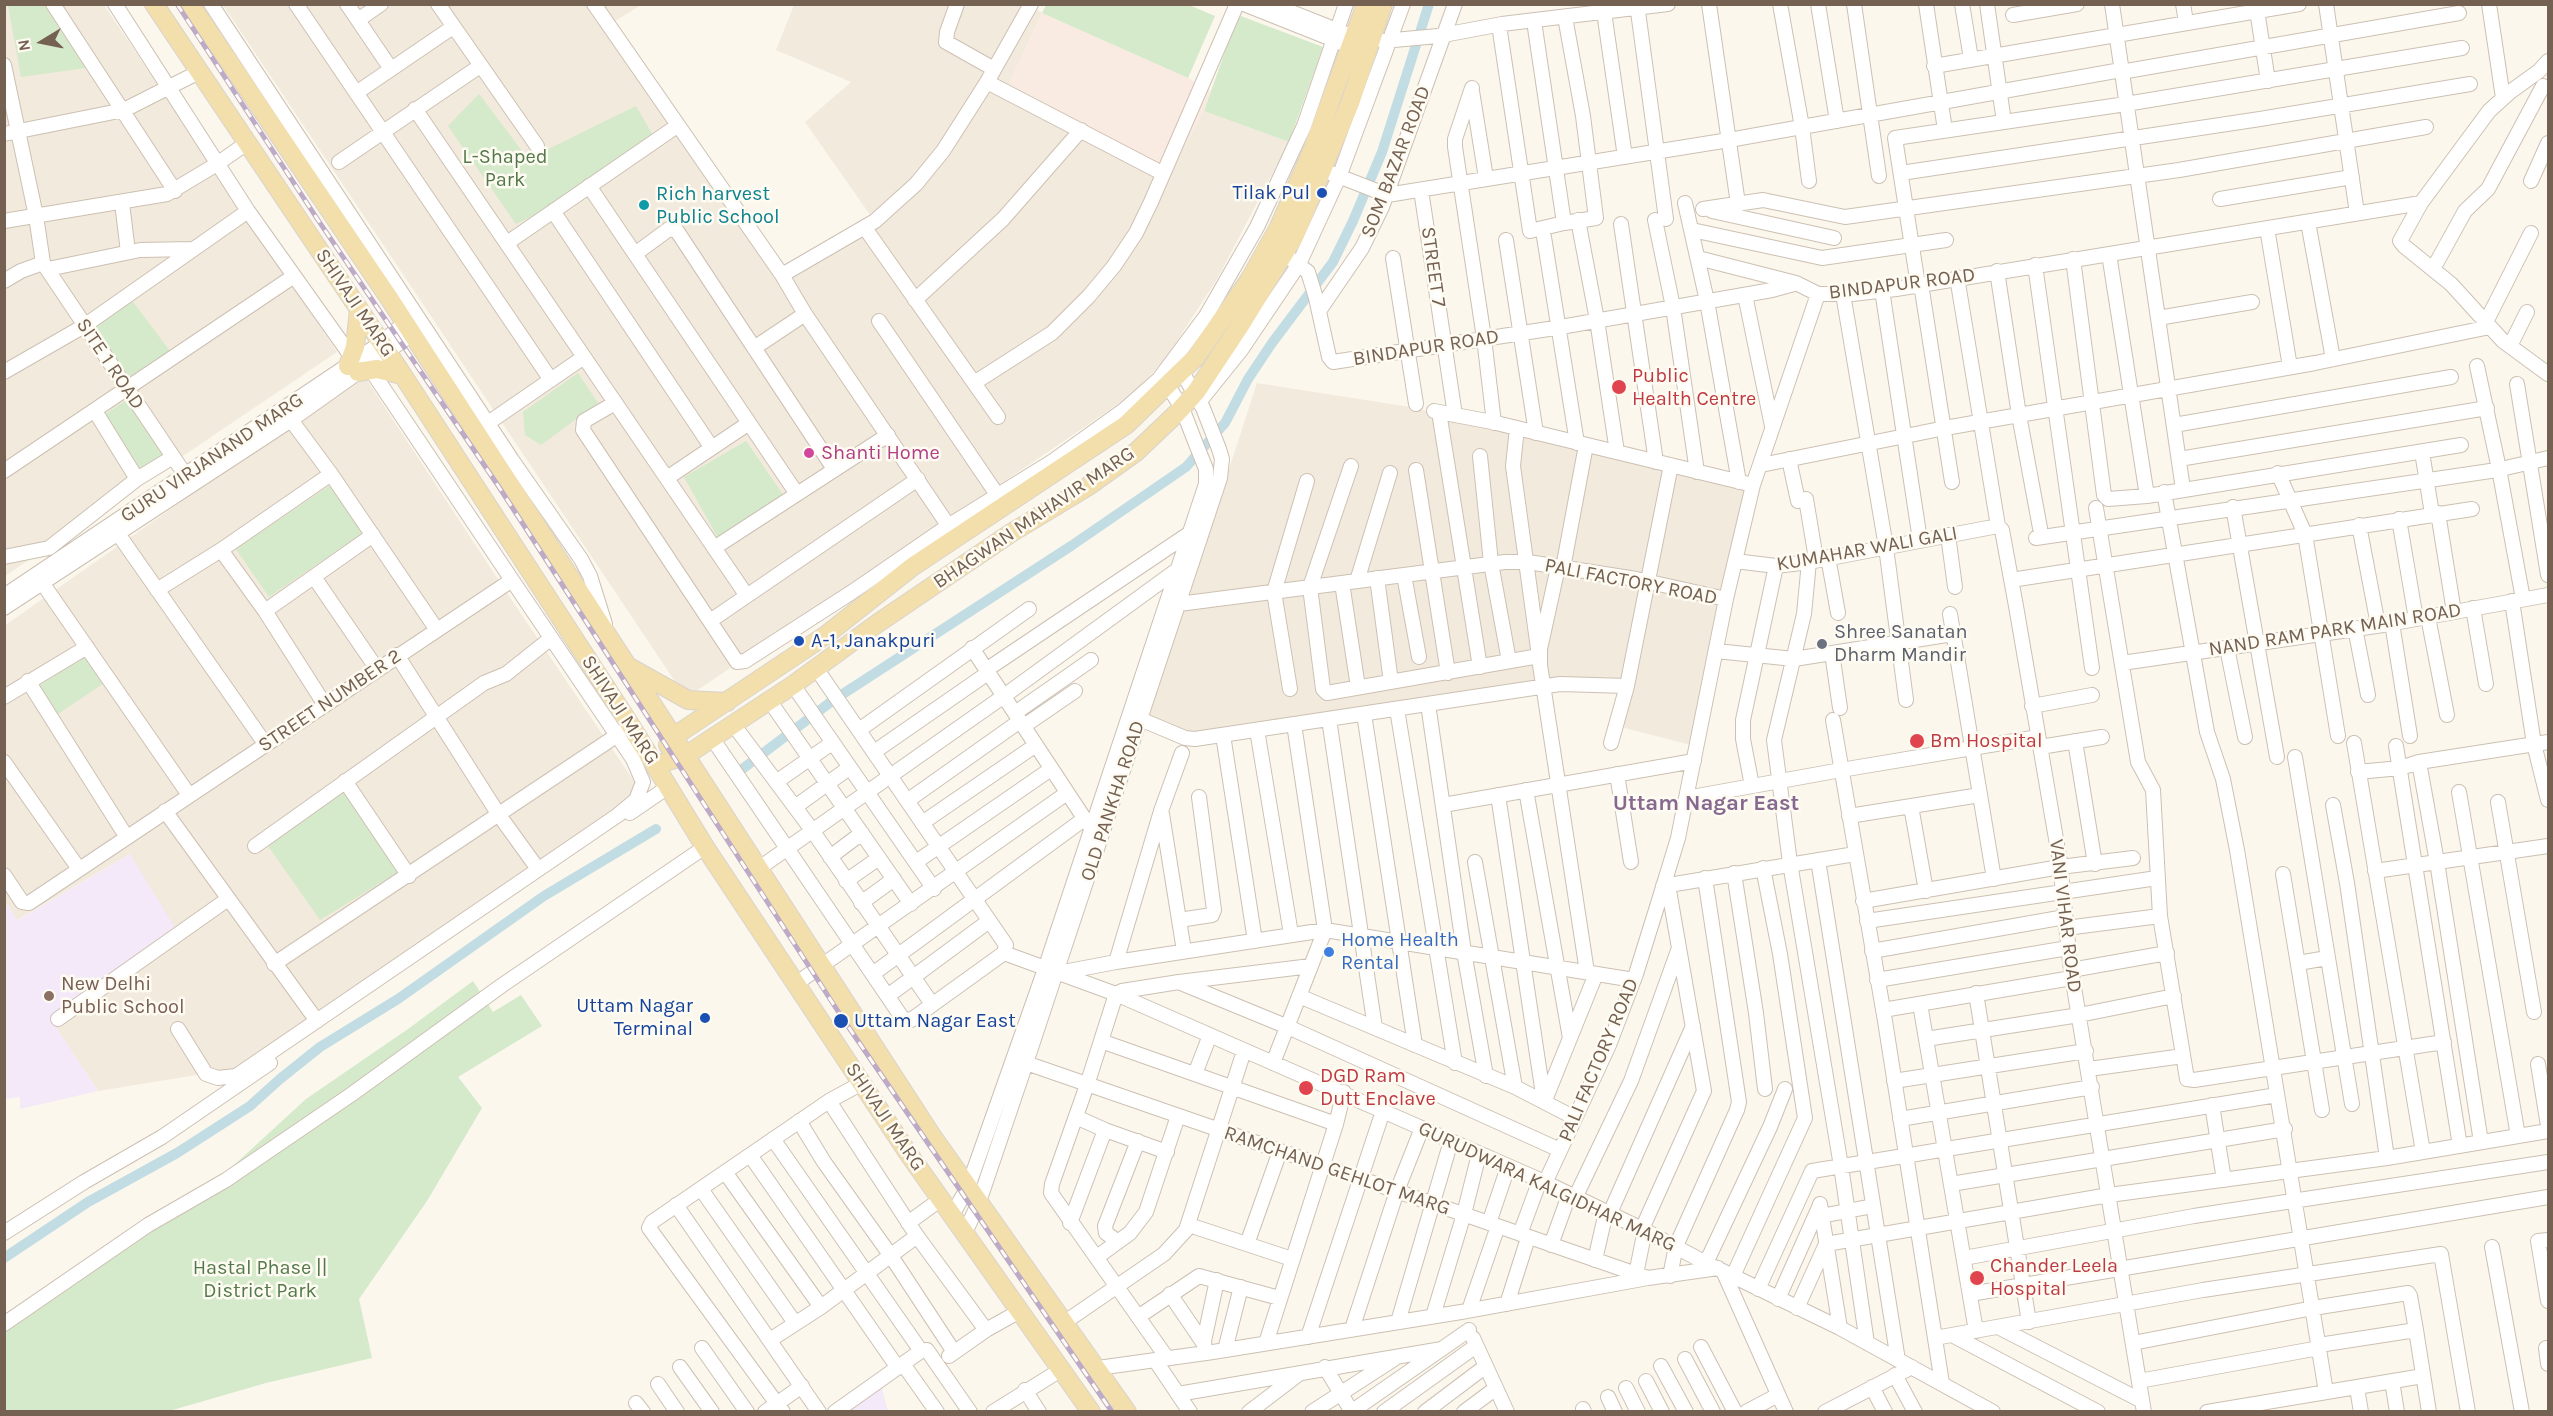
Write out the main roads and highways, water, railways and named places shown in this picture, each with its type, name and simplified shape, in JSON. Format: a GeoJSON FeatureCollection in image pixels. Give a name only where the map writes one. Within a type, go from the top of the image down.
{"type":"FeatureCollection","features":[{"type":"Feature","properties":{"kind":"main road","name":"SHIVAJI MARG"},"geometry":{"type":"LineString","coordinates":[[154,4],[384,347],[631,726],[705,847],[862,1083],[1091,1412]]}},
{"type":"Feature","properties":{"kind":"main road","name":"SHIVAJI MARG"},"geometry":{"type":"LineString","coordinates":[[190,4],[317,178],[822,967],[974,1194],[1127,1412]]}},
{"type":"Feature","properties":{"kind":"main road","name":"BHAGWAN MAHAVIR MARG"},"geometry":{"type":"LineString","coordinates":[[655,765],[685,756],[793,685],[1011,533],[1088,487],[1136,452],[1182,408],[1198,397],[1241,324],[1297,264],[1294,237],[1338,176],[1366,4]]}},
{"type":"Feature","properties":{"kind":"main road","name":"BHAGWAN MAHAVIR MARG"},"geometry":{"type":"LineString","coordinates":[[673,737],[826,635],[912,567],[952,531],[1125,425],[1182,372],[1190,352],[1250,279],[1279,227],[1361,44],[1383,4]]}},
{"type":"Feature","properties":{"kind":"main road"},"geometry":{"type":"LineString","coordinates":[[359,309],[355,346],[357,366],[402,375]]}},
{"type":"Feature","properties":{"kind":"main road"},"geometry":{"type":"LineString","coordinates":[[627,665],[669,692],[688,700],[727,702]]}},
{"type":"Feature","properties":{"kind":"main road"},"geometry":{"type":"LineString","coordinates":[[655,765],[673,737]]}},
{"type":"Feature","properties":{"kind":"waterway"},"geometry":{"type":"LineString","coordinates":[[741,770],[832,701],[1071,546],[1186,467],[1225,423],[1248,379],[1272,343],[1333,262],[1382,152],[1429,4]]}},
{"type":"Feature","properties":{"kind":"waterway"},"geometry":{"type":"LineString","coordinates":[[4,1258],[88,1202],[177,1153],[250,1106],[320,1047],[398,999],[544,896],[656,829]]}},
{"type":"Feature","properties":{"kind":"railway"},"geometry":{"type":"LineString","coordinates":[[177,4],[318,220],[499,487],[843,1019],[1112,1412]]}},
{"type":"Feature","properties":{"kind":"place","name":"Tilak Pul"},"geometry":{"type":"Point","coordinates":[1322,193]}},
{"type":"Feature","properties":{"kind":"place","name":"Rich harvest Public School"},"geometry":{"type":"Point","coordinates":[644,205]}},
{"type":"Feature","properties":{"kind":"place","name":"Public Health Centre"},"geometry":{"type":"Point","coordinates":[1619,387]}},
{"type":"Feature","properties":{"kind":"place","name":"Shanti Home"},"geometry":{"type":"Point","coordinates":[809,453]}},
{"type":"Feature","properties":{"kind":"place","name":"A-1, Janakpuri"},"geometry":{"type":"Point","coordinates":[799,641]}},
{"type":"Feature","properties":{"kind":"place","name":"Shree Sanatan Dharm Mandir"},"geometry":{"type":"Point","coordinates":[1822,644]}},
{"type":"Feature","properties":{"kind":"place","name":"Bm Hospital"},"geometry":{"type":"Point","coordinates":[1917,741]}},
{"type":"Feature","properties":{"kind":"place","name":"Home Health Rental"},"geometry":{"type":"Point","coordinates":[1329,952]}},
{"type":"Feature","properties":{"kind":"place","name":"New Delhi Public School"},"geometry":{"type":"Point","coordinates":[49,996]}},
{"type":"Feature","properties":{"kind":"place","name":"Uttam Nagar Terminal"},"geometry":{"type":"Point","coordinates":[705,1018]}},
{"type":"Feature","properties":{"kind":"place","name":"Uttam Nagar East"},"geometry":{"type":"Point","coordinates":[841,1021]}},
{"type":"Feature","properties":{"kind":"place","name":"DGD Ram Dutt Enclave"},"geometry":{"type":"Point","coordinates":[1306,1088]}},
{"type":"Feature","properties":{"kind":"place","name":"Chander Leela Hospital"},"geometry":{"type":"Point","coordinates":[1977,1278]}},
{"type":"Feature","properties":{"kind":"district","name":"Uttam Nagar East"},"geometry":{"type":"Point","coordinates":[1706,804]}},
{"type":"Feature","properties":{"kind":"park label","name":"L-Shaped Park"},"geometry":{"type":"Point","coordinates":[505,168]}},
{"type":"Feature","properties":{"kind":"park label","name":"Hastal Phase || District Park"},"geometry":{"type":"Point","coordinates":[260,1280]}}]}
